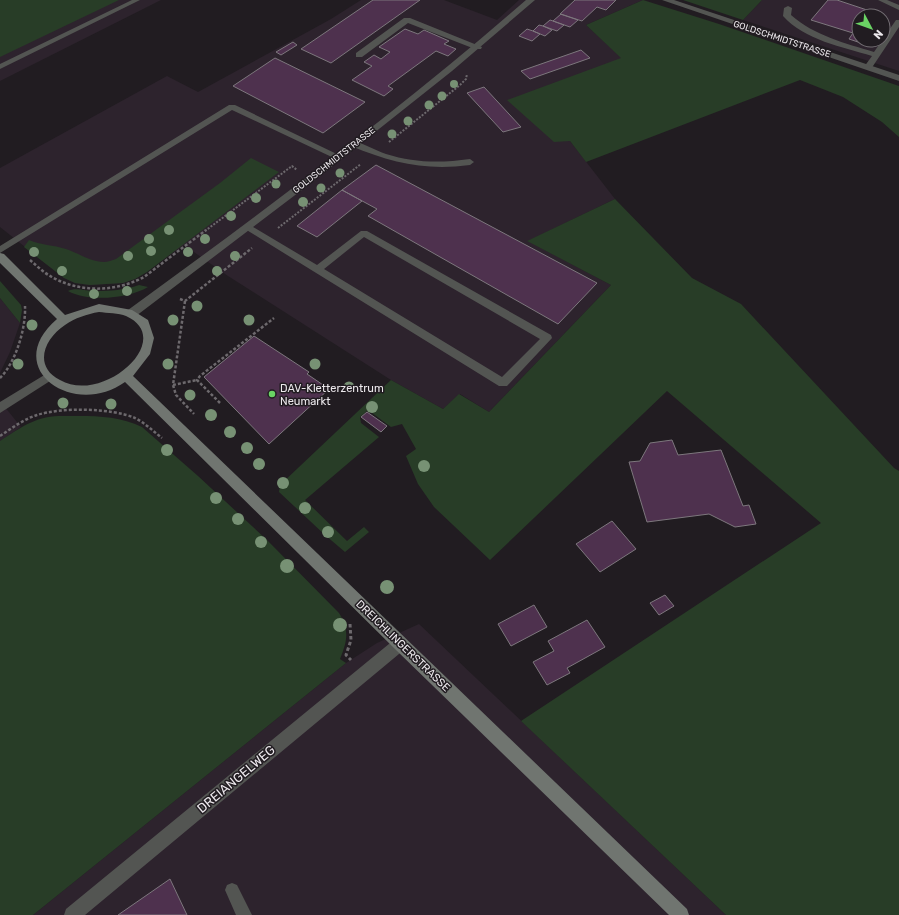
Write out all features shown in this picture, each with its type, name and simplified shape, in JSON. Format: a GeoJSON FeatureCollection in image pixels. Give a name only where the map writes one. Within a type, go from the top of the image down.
{"type":"FeatureCollection","features":[{"type":"Feature","properties":{"kind":"street","name":"GOLDSCHMIDTSTRASSE"},"geometry":{"type":"LineString","coordinates":[[132,313],[339,157],[478,47],[531,0]]}},
{"type":"Feature","properties":{"kind":"street","name":"GOLDSCHMIDTSTRASSE"},"geometry":{"type":"LineString","coordinates":[[666,0],[899,78]]}},
{"type":"Feature","properties":{"kind":"street"},"geometry":{"type":"LineString","coordinates":[[0,257],[64,320]]}},
{"type":"Feature","properties":{"kind":"street"},"geometry":{"type":"LineString","coordinates":[[99,308],[117,308],[132,313],[142,320],[148,330],[149,341],[146,353],[138,365],[126,376],[110,384],[92,390],[74,390],[58,386],[46,378],[39,368],[38,355],[42,342],[51,330],[64,320],[81,312],[99,308]]}},
{"type":"Feature","properties":{"kind":"street","name":"DREICHLINGERSTRASSE"},"geometry":{"type":"LineString","coordinates":[[126,376],[400,644],[681,915]]}},
{"type":"Feature","properties":{"kind":"street"},"geometry":{"type":"LineString","coordinates":[[0,408],[46,378]]}},
{"type":"Feature","properties":{"kind":"street","name":"DREIANGELWEG"},"geometry":{"type":"LineString","coordinates":[[72,915],[400,644]]}},
{"type":"Feature","properties":{"kind":"lane"},"geometry":{"type":"LineString","coordinates":[[0,67],[137,0]]}},
{"type":"Feature","properties":{"kind":"lane"},"geometry":{"type":"LineString","coordinates":[[881,0],[899,8]]}},
{"type":"Feature","properties":{"kind":"lane"},"geometry":{"type":"LineString","coordinates":[[788,8],[787,16],[802,28],[832,41],[876,55]]}},
{"type":"Feature","properties":{"kind":"lane"},"geometry":{"type":"LineString","coordinates":[[359,55],[407,20],[478,47]]}},
{"type":"Feature","properties":{"kind":"lane"},"geometry":{"type":"LineString","coordinates":[[868,67],[899,22]]}},
{"type":"Feature","properties":{"kind":"lane"},"geometry":{"type":"LineString","coordinates":[[0,250],[232,107],[339,157]]}},
{"type":"Feature","properties":{"kind":"lane"},"geometry":{"type":"LineString","coordinates":[[354,144],[374,153],[404,162],[451,165],[470,162]]}},
{"type":"Feature","properties":{"kind":"lane"},"geometry":{"type":"LineString","coordinates":[[248,227],[503,384],[547,338],[364,233],[318,269]]}},
{"type":"Feature","properties":{"kind":"lane"},"geometry":{"type":"LineString","coordinates":[[232,890],[244,915]]}},
{"type":"Feature","properties":{"kind":"path"},"geometry":{"type":"LineString","coordinates":[[11,243],[54,279],[66,283],[94,288],[113,288],[128,285],[144,277],[292,166],[312,178]]}},
{"type":"Feature","properties":{"kind":"path"},"geometry":{"type":"LineString","coordinates":[[185,301],[173,386],[176,395],[196,417]]}},
{"type":"Feature","properties":{"kind":"path"},"geometry":{"type":"LineString","coordinates":[[0,378],[5,374],[21,334],[25,316],[24,302]]}},
{"type":"Feature","properties":{"kind":"path"},"geometry":{"type":"LineString","coordinates":[[173,386],[197,380],[205,370],[274,318]]}},
{"type":"Feature","properties":{"kind":"path"},"geometry":{"type":"LineString","coordinates":[[222,357],[225,360]]}},
{"type":"Feature","properties":{"kind":"path"},"geometry":{"type":"LineString","coordinates":[[197,380],[220,403]]}},
{"type":"Feature","properties":{"kind":"path"},"geometry":{"type":"LineString","coordinates":[[0,436],[26,419],[39,414],[65,411],[118,413],[131,416],[142,422],[165,441]]}},
{"type":"Feature","properties":{"kind":"path"},"geometry":{"type":"LineString","coordinates":[[348,619],[351,640],[346,655],[364,674]]}},
{"type":"Feature","properties":{"kind":"shaded area"},"geometry":{"type":"Polygon","coordinates":[[[0,0],[161,0],[0,81],[0,0]]]}},
{"type":"Feature","properties":{"kind":"shaded area"},"geometry":{"type":"Polygon","coordinates":[[[361,0],[444,0],[497,20],[519,0],[643,0],[586,25],[622,58],[570,141],[615,199],[528,241],[611,285],[489,412],[460,394],[443,409],[391,380],[228,276],[184,245],[135,279],[123,283],[90,285],[75,283],[64,278],[0,227],[0,168],[167,76],[198,92],[331,19],[361,0]]]}},
{"type":"Feature","properties":{"kind":"shaded area"},"geometry":{"type":"Polygon","coordinates":[[[762,0],[899,0],[899,71],[743,20],[762,0]]]}},
{"type":"Feature","properties":{"kind":"shaded area"},"geometry":{"type":"Polygon","coordinates":[[[0,298],[20,323],[10,352],[0,373],[0,298]]]}},
{"type":"Feature","properties":{"kind":"shaded area"},"geometry":{"type":"Polygon","coordinates":[[[0,401],[21,427],[0,441],[0,401]]]}},
{"type":"Feature","properties":{"kind":"shaded area"},"geometry":{"type":"Polygon","coordinates":[[[419,624],[726,915],[33,915],[346,663],[377,643],[419,624]]]}},
{"type":"Feature","properties":{"kind":"green space"},"geometry":{"type":"Polygon","coordinates":[[[0,0],[119,0],[0,57],[0,0]]]}},
{"type":"Feature","properties":{"kind":"green space"},"geometry":{"type":"Polygon","coordinates":[[[643,0],[719,24],[899,86],[899,137],[882,122],[843,97],[800,80],[586,162],[570,141],[554,142],[507,100],[621,58],[586,25],[643,0]]]}},
{"type":"Feature","properties":{"kind":"green space"},"geometry":{"type":"Polygon","coordinates":[[[683,0],[762,0],[743,20],[683,0]]]}},
{"type":"Feature","properties":{"kind":"green space"},"geometry":{"type":"Polygon","coordinates":[[[251,158],[279,172],[147,272],[135,279],[123,283],[90,285],[75,283],[64,278],[24,247],[29,240],[66,249],[99,262],[106,262],[116,259],[220,183],[251,158]]]}},
{"type":"Feature","properties":{"kind":"green space"},"geometry":{"type":"Polygon","coordinates":[[[615,199],[692,278],[741,304],[894,468],[899,471],[899,915],[726,915],[521,721],[821,523],[667,391],[490,560],[434,507],[418,484],[406,456],[416,449],[402,424],[391,427],[368,410],[360,417],[361,423],[379,437],[305,500],[347,541],[364,527],[369,532],[345,552],[279,492],[280,485],[391,380],[443,409],[459,394],[489,412],[611,285],[527,241],[615,199]]]}},
{"type":"Feature","properties":{"kind":"green space"},"geometry":{"type":"Polygon","coordinates":[[[0,281],[21,305],[22,310],[20,323],[0,298],[0,281]]]}},
{"type":"Feature","properties":{"kind":"green space"},"geometry":{"type":"Polygon","coordinates":[[[139,285],[148,287],[130,294],[108,298],[86,297],[68,291],[78,289],[95,291],[112,290],[139,285]]]}},
{"type":"Feature","properties":{"kind":"green space"},"geometry":{"type":"Polygon","coordinates":[[[59,416],[91,416],[112,418],[142,427],[198,476],[267,540],[339,613],[345,625],[346,631],[346,641],[340,659],[346,663],[33,915],[0,915],[0,441],[28,424],[42,418],[59,416]]]}},
{"type":"Feature","properties":{"kind":"building"},"geometry":{"type":"Polygon","coordinates":[[[373,0],[420,0],[331,63],[301,49],[373,0]]]}},
{"type":"Feature","properties":{"kind":"building"},"geometry":{"type":"Polygon","coordinates":[[[575,0],[616,0],[606,10],[597,7],[582,21],[560,14],[575,0]]]}},
{"type":"Feature","properties":{"kind":"building"},"geometry":{"type":"Polygon","coordinates":[[[828,0],[837,0],[861,8],[851,8],[851,32],[811,20],[828,0]]]}},
{"type":"Feature","properties":{"kind":"building"},"geometry":{"type":"Polygon","coordinates":[[[561,14],[578,20],[570,27],[553,21],[561,14]]]}},
{"type":"Feature","properties":{"kind":"building"},"geometry":{"type":"Polygon","coordinates":[[[550,20],[564,25],[557,31],[543,26],[550,20]]]}},
{"type":"Feature","properties":{"kind":"building"},"geometry":{"type":"Polygon","coordinates":[[[539,25],[552,30],[545,36],[533,31],[539,25]]]}},
{"type":"Feature","properties":{"kind":"building"},"geometry":{"type":"Polygon","coordinates":[[[405,29],[418,34],[424,30],[449,41],[444,44],[456,49],[448,56],[436,51],[388,86],[393,89],[384,96],[352,80],[372,66],[364,62],[374,55],[381,59],[390,52],[379,47],[405,29]]]}},
{"type":"Feature","properties":{"kind":"building"},"geometry":{"type":"Polygon","coordinates":[[[527,29],[540,34],[532,41],[519,36],[527,29]]]}},
{"type":"Feature","properties":{"kind":"building"},"geometry":{"type":"Polygon","coordinates":[[[293,42],[297,45],[281,55],[276,52],[293,42]]]}},
{"type":"Feature","properties":{"kind":"building"},"geometry":{"type":"Polygon","coordinates":[[[581,50],[590,58],[530,79],[521,71],[581,50]]]}},
{"type":"Feature","properties":{"kind":"building"},"geometry":{"type":"Polygon","coordinates":[[[275,58],[365,102],[323,133],[233,86],[275,58]]]}},
{"type":"Feature","properties":{"kind":"building"},"geometry":{"type":"Polygon","coordinates":[[[484,87],[521,127],[503,132],[467,93],[484,87]]]}},
{"type":"Feature","properties":{"kind":"building"},"geometry":{"type":"Polygon","coordinates":[[[376,165],[597,283],[558,324],[368,216],[377,209],[342,190],[376,165]]]}},
{"type":"Feature","properties":{"kind":"building"},"geometry":{"type":"Polygon","coordinates":[[[342,190],[362,201],[317,237],[297,226],[342,190]]]}},
{"type":"Feature","properties":{"kind":"building","name":"DAV-Kletterzentrum Neumarkt"},"geometry":{"type":"Polygon","coordinates":[[[254,336],[309,372],[307,374],[329,389],[269,444],[204,377],[254,336]]]}},
{"type":"Feature","properties":{"kind":"building"},"geometry":{"type":"Polygon","coordinates":[[[367,412],[387,426],[381,432],[361,417],[367,412]]]}},
{"type":"Feature","properties":{"kind":"building"},"geometry":{"type":"Polygon","coordinates":[[[672,440],[678,455],[721,450],[743,506],[749,505],[756,524],[735,527],[709,514],[647,522],[629,462],[640,461],[650,443],[672,440]]]}},
{"type":"Feature","properties":{"kind":"building"},"geometry":{"type":"Polygon","coordinates":[[[612,521],[636,549],[600,572],[576,544],[612,521]]]}},
{"type":"Feature","properties":{"kind":"building"},"geometry":{"type":"Polygon","coordinates":[[[665,595],[674,606],[659,615],[650,603],[665,595]]]}},
{"type":"Feature","properties":{"kind":"building"},"geometry":{"type":"Polygon","coordinates":[[[534,605],[547,627],[511,646],[498,624],[534,605]]]}},
{"type":"Feature","properties":{"kind":"building"},"geometry":{"type":"Polygon","coordinates":[[[587,620],[605,647],[567,668],[570,673],[547,685],[533,662],[554,651],[548,641],[587,620]]]}},
{"type":"Feature","properties":{"kind":"building"},"geometry":{"type":"Polygon","coordinates":[[[170,879],[187,915],[118,915],[170,879]]]}},
{"type":"Feature","properties":{"kind":"place","name":"DAV-Kletterzentrum Neumarkt"},"geometry":{"type":"Point","coordinates":[272,394]}}]}
